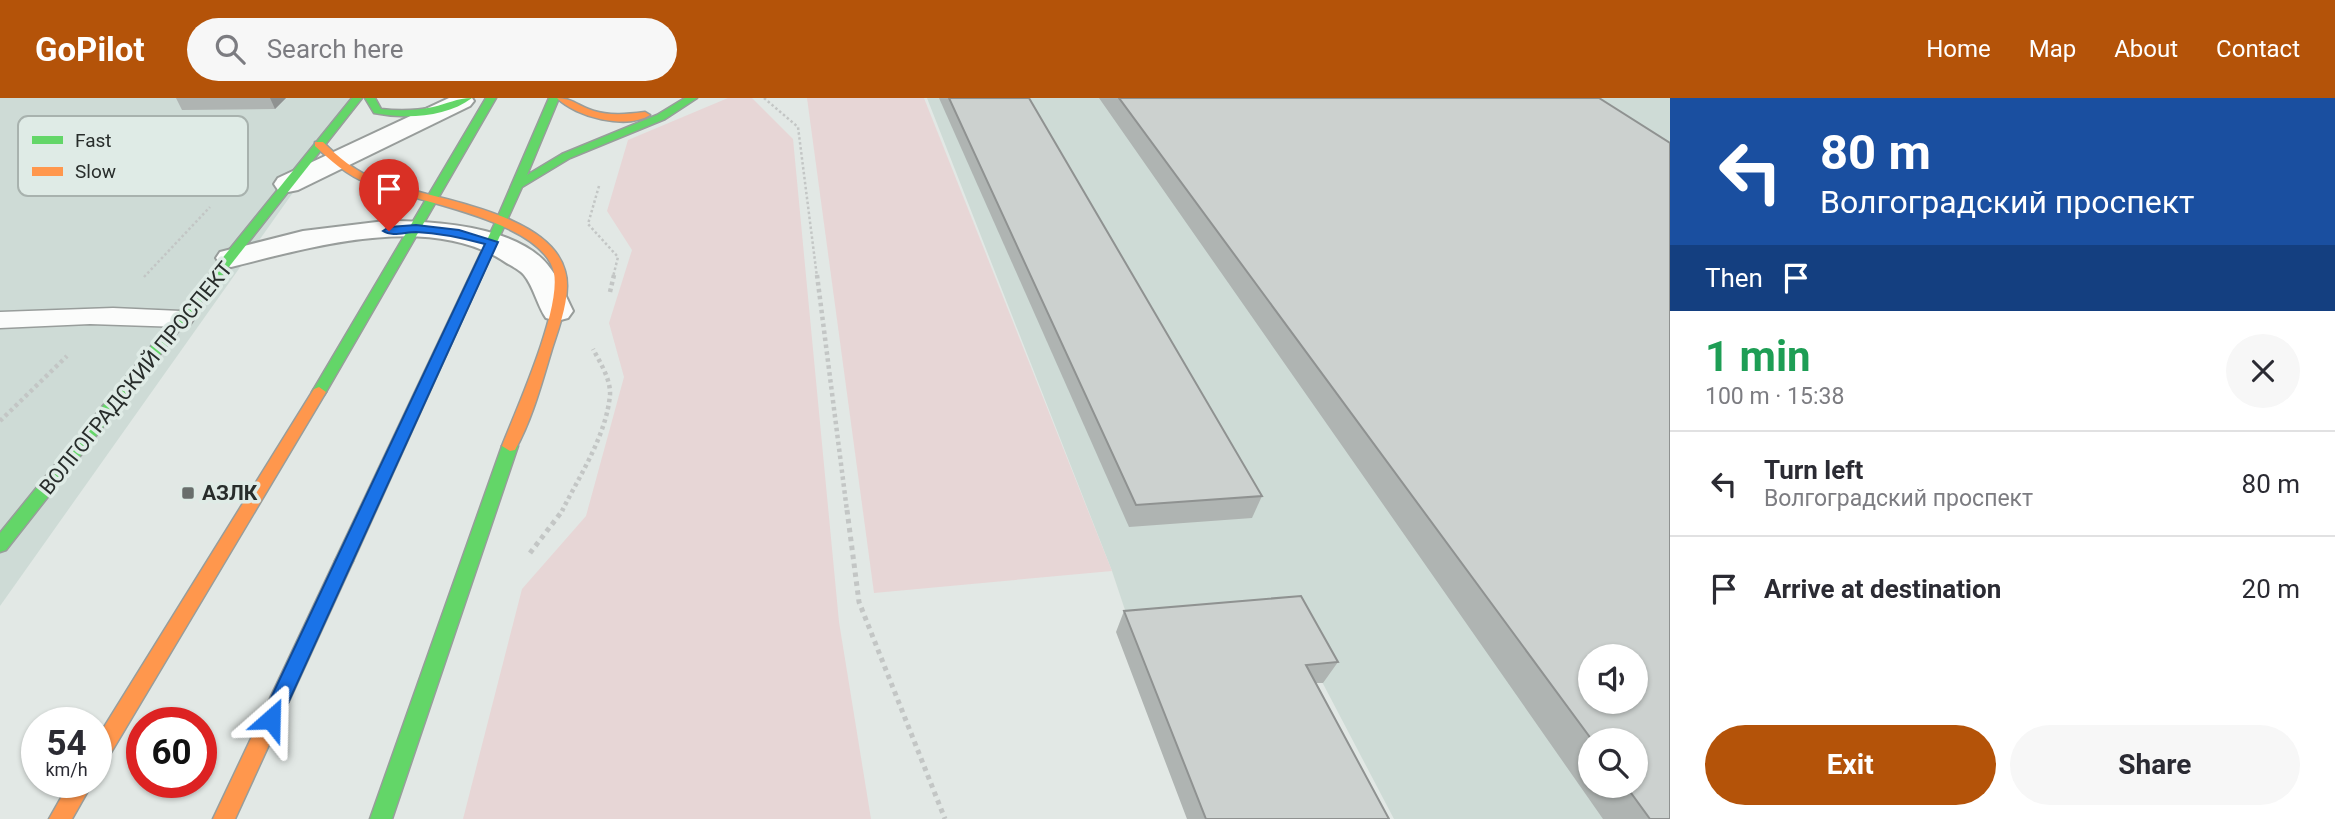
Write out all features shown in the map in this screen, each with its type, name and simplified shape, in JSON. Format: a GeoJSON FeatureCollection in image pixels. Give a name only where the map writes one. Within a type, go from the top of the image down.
{"type":"FeatureCollection","features":[{"type":"Feature","properties":{"kind":"main road"},"geometry":{"type":"LineString","coordinates":[[357,98],[327,153],[361,177],[433,201],[497,232]]}},
{"type":"Feature","properties":{"kind":"main road"},"geometry":{"type":"LineString","coordinates":[[370,98],[377,111],[393,115],[431,111],[464,99]]}},
{"type":"Feature","properties":{"kind":"main road"},"geometry":{"type":"LineString","coordinates":[[112,732],[433,201],[491,98]]}},
{"type":"Feature","properties":{"kind":"main road"},"geometry":{"type":"LineString","coordinates":[[224,819],[497,232],[554,98]]}},
{"type":"Feature","properties":{"kind":"main road"},"geometry":{"type":"LineString","coordinates":[[562,98],[580,112],[599,117],[645,116],[690,101]]}},
{"type":"Feature","properties":{"kind":"main road"},"geometry":{"type":"LineString","coordinates":[[516,186],[547,165],[690,101]]}},
{"type":"Feature","properties":{"kind":"main road"},"geometry":{"type":"LineString","coordinates":[[231,258],[288,184]]}},
{"type":"Feature","properties":{"kind":"main road","name":"ВОЛГОГРАДСКИЙ ПРОСПЕКТ"},"geometry":{"type":"LineString","coordinates":[[0,545],[231,258]]}},
{"type":"Feature","properties":{"kind":"main road"},"geometry":{"type":"LineString","coordinates":[[381,819],[557,311]]}},
{"type":"Feature","properties":{"kind":"main road"},"geometry":{"type":"LineString","coordinates":[[60,819],[72,798]]}},
{"type":"Feature","properties":{"kind":"street"},"geometry":{"type":"LineString","coordinates":[[288,184],[327,153],[464,99]]}},
{"type":"Feature","properties":{"kind":"street","name":"ВОЛГОГРАДСКИЙ ПРОСПЕКТ"},"geometry":{"type":"LineString","coordinates":[[231,258],[283,243],[335,235],[416,229],[459,234],[497,232],[533,266],[557,311]]}},
{"type":"Feature","properties":{"kind":"lane"},"geometry":{"type":"LineString","coordinates":[[0,320],[111,314],[181,319]]}},
{"type":"Feature","properties":{"kind":"path"},"geometry":{"type":"LineString","coordinates":[[764,98],[798,127],[859,602],[945,819]]}},
{"type":"Feature","properties":{"kind":"path"},"geometry":{"type":"LineString","coordinates":[[0,421],[111,314]]}},
{"type":"Feature","properties":{"kind":"shaded area"},"geometry":{"type":"Polygon","coordinates":[[[0,98],[360,98],[0,606],[0,98]]]}},
{"type":"Feature","properties":{"kind":"shaded area"},"geometry":{"type":"Polygon","coordinates":[[[728,98],[752,98],[793,139],[839,622],[871,819],[463,819],[522,589],[586,516],[624,377],[609,323],[632,250],[607,211],[628,140],[728,98]]]}},
{"type":"Feature","properties":{"kind":"shaded area"},"geometry":{"type":"Polygon","coordinates":[[[807,98],[924,98],[1112,571],[874,593],[807,98]]]}},
{"type":"Feature","properties":{"kind":"shaded area"},"geometry":{"type":"Polygon","coordinates":[[[927,98],[1670,98],[1670,819],[1394,819],[1288,617],[1132,631],[1112,571],[927,98]]]}},
{"type":"Feature","properties":{"kind":"building"},"geometry":{"type":"Polygon","coordinates":[[[949,98],[1029,98],[1262,496],[1136,505],[949,98]]]}},
{"type":"Feature","properties":{"kind":"building"},"geometry":{"type":"Polygon","coordinates":[[[1119,98],[1599,98],[1670,143],[1670,819],[1650,819],[1635,798],[1648,798],[1648,728],[1583,728],[1119,98]]]}},
{"type":"Feature","properties":{"kind":"building"},"geometry":{"type":"Polygon","coordinates":[[[1301,596],[1338,662],[1306,665],[1389,819],[1206,819],[1124,611],[1301,596]]]}},
{"type":"Feature","properties":{"kind":"traffic: fast"},"geometry":{"type":"LineString","coordinates":[[0,545],[357,98]]}},
{"type":"Feature","properties":{"kind":"traffic: fast"},"geometry":{"type":"LineString","coordinates":[[370,98],[377,111],[400,113],[434,110],[467,98]]}},
{"type":"Feature","properties":{"kind":"traffic: fast"},"geometry":{"type":"LineString","coordinates":[[319,392],[491,98]]}},
{"type":"Feature","properties":{"kind":"traffic: fast"},"geometry":{"type":"LineString","coordinates":[[344,561],[502,221],[554,98]]}},
{"type":"Feature","properties":{"kind":"traffic: fast"},"geometry":{"type":"LineString","coordinates":[[516,186],[566,156],[661,117],[692,98]]}},
{"type":"Feature","properties":{"kind":"traffic: fast"},"geometry":{"type":"LineString","coordinates":[[381,819],[510,446]]}},
{"type":"Feature","properties":{"kind":"traffic: slow"},"geometry":{"type":"LineString","coordinates":[[562,98],[591,114],[622,117],[645,115]]}},
{"type":"Feature","properties":{"kind":"traffic: slow"},"geometry":{"type":"LineString","coordinates":[[319,144],[343,165],[371,181],[510,225],[535,238],[552,254],[560,273],[556,312],[542,360],[510,446]]}},
{"type":"Feature","properties":{"kind":"traffic: slow"},"geometry":{"type":"LineString","coordinates":[[112,733],[319,392]]}},
{"type":"Feature","properties":{"kind":"traffic: slow"},"geometry":{"type":"LineString","coordinates":[[224,819],[344,561]]}},
{"type":"Feature","properties":{"kind":"traffic: slow"},"geometry":{"type":"LineString","coordinates":[[60,819],[72,798]]}},
{"type":"Feature","properties":{"kind":"place","name":"АЗЛК"},"geometry":{"type":"Point","coordinates":[188,493]}},
{"type":"Feature","properties":{"kind":"route"},"geometry":{"type":"LineString","coordinates":[[271,719],[492,242],[459,234],[416,229],[389,231]]}}]}
